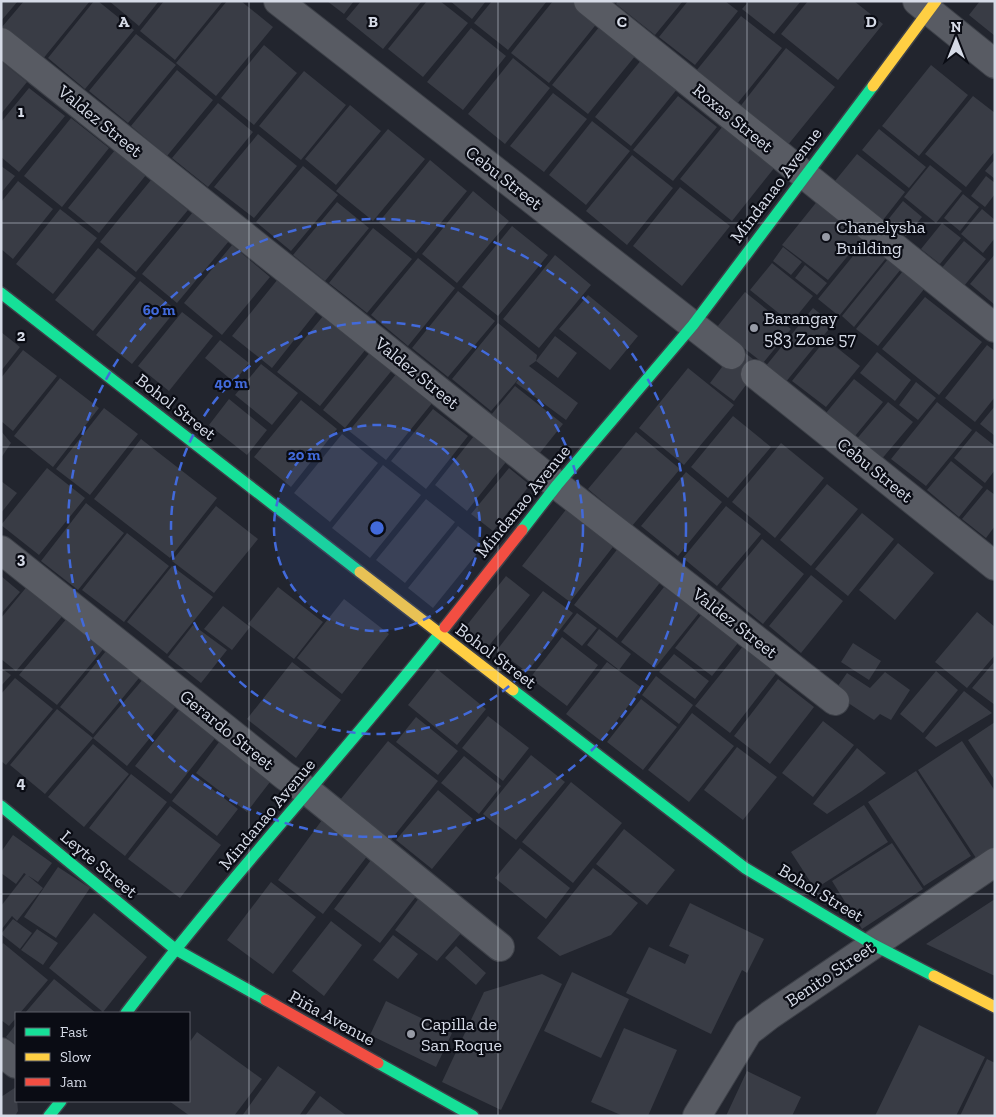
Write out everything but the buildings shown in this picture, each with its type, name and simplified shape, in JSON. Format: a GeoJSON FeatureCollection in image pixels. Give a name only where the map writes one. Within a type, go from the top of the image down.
{"type":"FeatureCollection","features":[{"type":"Feature","properties":{"kind":"street","name":"Cebu Street"},"geometry":{"type":"LineString","coordinates":[[278,1],[731,355]]}},
{"type":"Feature","properties":{"kind":"street","name":"Roxas Street"},"geometry":{"type":"LineString","coordinates":[[588,1],[995,328]]}},
{"type":"Feature","properties":{"kind":"street","name":"Mindanao Avenue"},"geometry":{"type":"LineString","coordinates":[[127,1012],[174,949],[309,792],[439,634],[557,485],[693,325],[804,176],[927,4]]}},
{"type":"Feature","properties":{"kind":"street"},"geometry":{"type":"LineString","coordinates":[[927,4],[995,64]]}},
{"type":"Feature","properties":{"kind":"street","name":"Valdez Street"},"geometry":{"type":"LineString","coordinates":[[1,42],[557,485],[835,702]]}},
{"type":"Feature","properties":{"kind":"street","name":"Bohol Street"},"geometry":{"type":"LineString","coordinates":[[1,293],[439,634],[745,868],[874,945],[995,1007]]}},
{"type":"Feature","properties":{"kind":"street","name":"Cebu Street"},"geometry":{"type":"LineString","coordinates":[[755,374],[995,566]]}},
{"type":"Feature","properties":{"kind":"street","name":"Gerardo Street"},"geometry":{"type":"LineString","coordinates":[[1,550],[285,776],[309,792],[500,947]]}},
{"type":"Feature","properties":{"kind":"street","name":"Leyte Street"},"geometry":{"type":"LineString","coordinates":[[1,806],[174,949]]}},
{"type":"Feature","properties":{"kind":"street","name":"Benito Street"},"geometry":{"type":"LineString","coordinates":[[697,1116],[748,1032],[770,1015],[995,862]]}},
{"type":"Feature","properties":{"kind":"street","name":"Piña Avenue"},"geometry":{"type":"LineString","coordinates":[[174,949],[438,1108],[473,1116]]}},
{"type":"Feature","properties":{"kind":"street"},"geometry":{"type":"LineString","coordinates":[[1,1052],[15,1063]]}},
{"type":"Feature","properties":{"kind":"street"},"geometry":{"type":"LineString","coordinates":[[49,1116],[60,1102]]}},
{"type":"Feature","properties":{"kind":"traffic: fast"},"geometry":{"type":"LineString","coordinates":[[522,530],[557,485],[693,325],[873,86]]}},
{"type":"Feature","properties":{"kind":"traffic: fast"},"geometry":{"type":"LineString","coordinates":[[1,293],[360,572]]}},
{"type":"Feature","properties":{"kind":"traffic: fast"},"geometry":{"type":"LineString","coordinates":[[127,1012],[204,915],[406,676],[445,627]]}},
{"type":"Feature","properties":{"kind":"traffic: fast"},"geometry":{"type":"LineString","coordinates":[[513,690],[745,868],[874,945],[934,976]]}},
{"type":"Feature","properties":{"kind":"traffic: fast"},"geometry":{"type":"LineString","coordinates":[[1,806],[175,949],[266,1000]]}},
{"type":"Feature","properties":{"kind":"traffic: fast"},"geometry":{"type":"LineString","coordinates":[[378,1063],[473,1116]]}},
{"type":"Feature","properties":{"kind":"traffic: fast"},"geometry":{"type":"LineString","coordinates":[[49,1116],[60,1102]]}},
{"type":"Feature","properties":{"kind":"traffic: slow"},"geometry":{"type":"LineString","coordinates":[[873,86],[936,1]]}},
{"type":"Feature","properties":{"kind":"traffic: slow"},"geometry":{"type":"LineString","coordinates":[[360,572],[513,690]]}},
{"type":"Feature","properties":{"kind":"traffic: slow"},"geometry":{"type":"LineString","coordinates":[[934,976],[995,1007]]}},
{"type":"Feature","properties":{"kind":"traffic: jam"},"geometry":{"type":"LineString","coordinates":[[445,627],[522,530]]}},
{"type":"Feature","properties":{"kind":"traffic: jam"},"geometry":{"type":"LineString","coordinates":[[266,1000],[378,1063]]}},
{"type":"Feature","properties":{"kind":"place","name":"Chanelysha Building"},"geometry":{"type":"Point","coordinates":[826,237]}},
{"type":"Feature","properties":{"kind":"place","name":"Barangay 583 Zone 57"},"geometry":{"type":"Point","coordinates":[754,328]}},
{"type":"Feature","properties":{"kind":"place","name":"Capilla de San Roque"},"geometry":{"type":"Point","coordinates":[411,1034]}}]}
